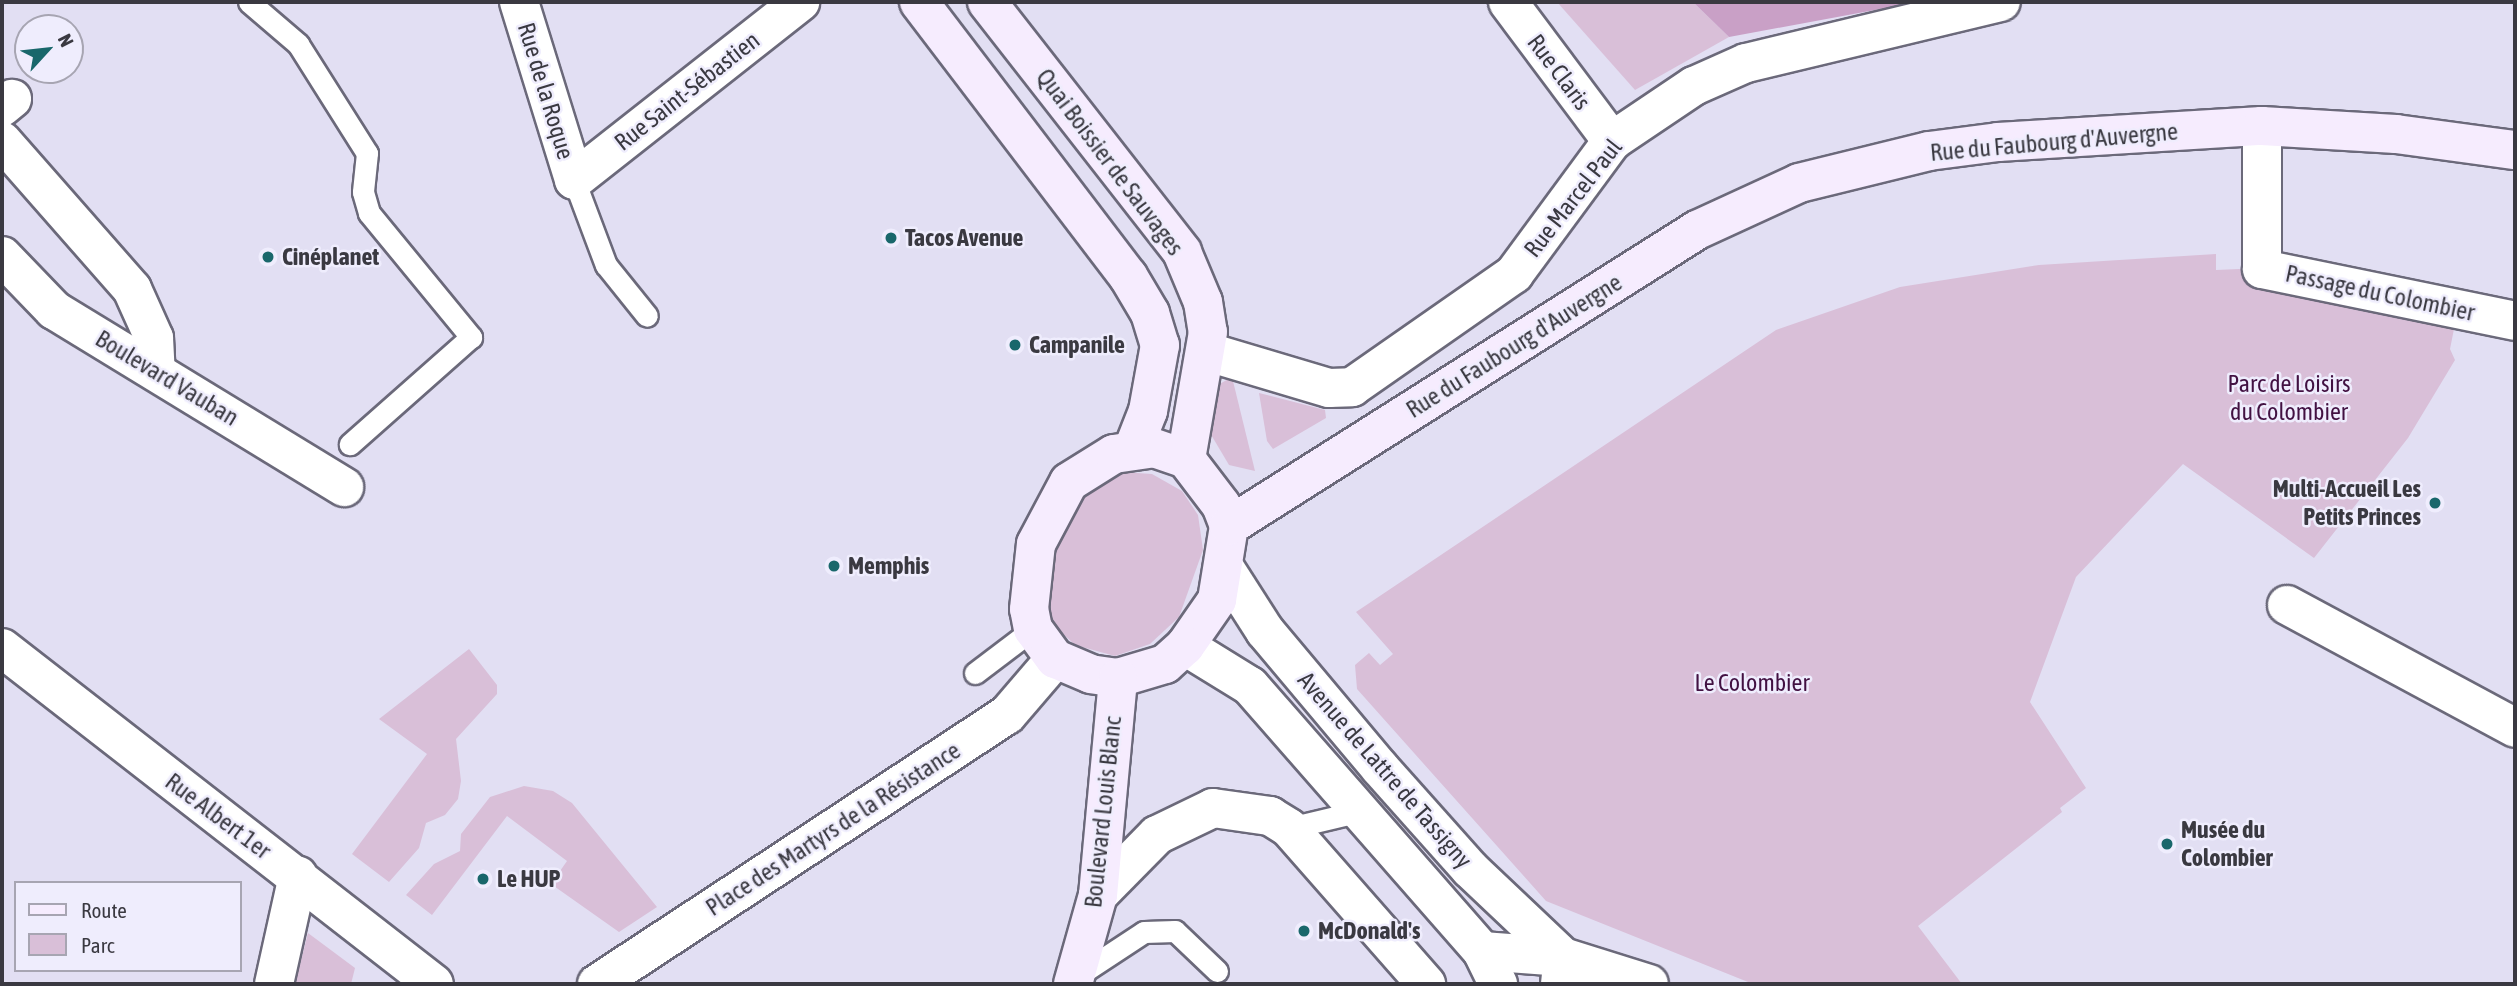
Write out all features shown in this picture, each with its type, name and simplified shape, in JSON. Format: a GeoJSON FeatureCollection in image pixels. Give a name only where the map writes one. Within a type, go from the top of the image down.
{"type":"FeatureCollection","features":[{"type":"Feature","properties":{"kind":"main road"},"geometry":{"type":"LineString","coordinates":[[919,2],[1128,276],[1150,313],[1160,345],[1148,411],[1133,449]]}},
{"type":"Feature","properties":{"kind":"main road","name":"Quai Boissier de Sauvages"},"geometry":{"type":"LineString","coordinates":[[987,2],[1182,252],[1203,302],[1208,352],[1186,459]]}},
{"type":"Feature","properties":{"kind":"main road","name":"Rue du Faubourg d'Auvergne"},"geometry":{"type":"LineString","coordinates":[[1229,526],[1696,230],[1799,183],[1929,151],[1998,142],[2262,126],[2396,134],[2515,150]]}},
{"type":"Feature","properties":{"kind":"main road"},"geometry":{"type":"LineString","coordinates":[[1154,448],[1186,459],[1222,505],[1229,526],[1217,600],[1185,646],[1165,664],[1118,678],[1091,674],[1044,644],[1029,609],[1036,544],[1053,506],[1069,482],[1096,462],[1133,449],[1154,448]]}},
{"type":"Feature","properties":{"kind":"main road","name":"Boulevard Louis Blanc"},"geometry":{"type":"LineString","coordinates":[[1074,981],[1098,895],[1118,678]]}},
{"type":"Feature","properties":{"kind":"street","name":"Rue de la Roque"},"geometry":{"type":"LineString","coordinates":[[519,2],[574,180]]}},
{"type":"Feature","properties":{"kind":"street","name":"Rue Saint-Sébastien"},"geometry":{"type":"LineString","coordinates":[[574,180],[800,2]]}},
{"type":"Feature","properties":{"kind":"street","name":"Rue Claris"},"geometry":{"type":"LineString","coordinates":[[1508,2],[1612,141]]}},
{"type":"Feature","properties":{"kind":"street","name":"Rue Marcel Paul"},"geometry":{"type":"LineString","coordinates":[[1208,352],[1329,388],[1352,387],[1514,274],[1612,141],[1694,86],[1746,63],[1985,3]]}},
{"type":"Feature","properties":{"kind":"street","name":"Passage du Colombier"},"geometry":{"type":"LineString","coordinates":[[2262,126],[2262,269],[2515,321]]}},
{"type":"Feature","properties":{"kind":"street"},"geometry":{"type":"LineString","coordinates":[[2,141],[132,289],[154,338],[156,371]]}},
{"type":"Feature","properties":{"kind":"street","name":"Boulevard Vauban"},"geometry":{"type":"LineString","coordinates":[[2,256],[54,310],[344,487]]}},
{"type":"Feature","properties":{"kind":"street","name":"Avenue de Lattre de Tassigny"},"geometry":{"type":"LineString","coordinates":[[1224,567],[1265,631],[1380,768],[1562,971]]}},
{"type":"Feature","properties":{"kind":"street"},"geometry":{"type":"LineString","coordinates":[[2287,605],[2515,728]]}},
{"type":"Feature","properties":{"kind":"street","name":"Place des Martyrs de la Résistance"},"geometry":{"type":"LineString","coordinates":[[597,984],[1007,715],[1044,644]]}},
{"type":"Feature","properties":{"kind":"street","name":"Avenue de Lattre de Tassigny"},"geometry":{"type":"LineString","coordinates":[[1185,646],[1250,686],[1361,811],[1490,968],[1562,971],[1649,984]]}},
{"type":"Feature","properties":{"kind":"street","name":"Rue Albert 1er"},"geometry":{"type":"LineString","coordinates":[[2,648],[434,984]]}},
{"type":"Feature","properties":{"kind":"street"},"geometry":{"type":"LineString","coordinates":[[1098,895],[1157,835],[1213,808],[1270,816],[1289,828],[1426,984]]}},
{"type":"Feature","properties":{"kind":"street"},"geometry":{"type":"LineString","coordinates":[[274,984],[298,876]]}},
{"type":"Feature","properties":{"kind":"lane"},"geometry":{"type":"LineString","coordinates":[[249,2],[299,44],[367,153],[363,192],[369,213],[471,337],[350,444]]}},
{"type":"Feature","properties":{"kind":"lane"},"geometry":{"type":"LineString","coordinates":[[574,180],[606,265],[647,316]]}},
{"type":"Feature","properties":{"kind":"lane"},"geometry":{"type":"LineString","coordinates":[[975,673],[1044,644]]}},
{"type":"Feature","properties":{"kind":"lane"},"geometry":{"type":"LineString","coordinates":[[1289,828],[1361,811]]}},
{"type":"Feature","properties":{"kind":"lane"},"geometry":{"type":"LineString","coordinates":[[1074,981],[1144,932],[1175,931],[1217,971]]}},
{"type":"Feature","properties":{"kind":"green space"},"geometry":{"type":"Polygon","coordinates":[[[1557,2],[1693,2],[1729,37],[1635,90],[1557,2]]]}},
{"type":"Feature","properties":{"kind":"green space","name":"Le Colombier"},"geometry":{"type":"Polygon","coordinates":[[[2216,254],[2216,270],[2239,269],[2458,309],[2450,349],[2455,360],[2408,438],[2314,558],[2183,464],[2076,577],[2030,702],[2086,788],[2060,808],[2062,812],[1918,926],[1962,984],[1753,984],[1546,901],[1357,689],[1355,665],[1369,653],[1380,665],[1393,654],[1356,612],[1776,330],[1900,287],[2039,265],[2216,254]]]}},
{"type":"Feature","properties":{"kind":"green space"},"geometry":{"type":"Polygon","coordinates":[[[1232,377],[1255,471],[1229,465],[1210,433],[1216,386],[1232,377]]]}},
{"type":"Feature","properties":{"kind":"green space"},"geometry":{"type":"Polygon","coordinates":[[[1259,393],[1325,410],[1326,418],[1273,449],[1267,441],[1259,393]]]}},
{"type":"Feature","properties":{"kind":"green space"},"geometry":{"type":"Polygon","coordinates":[[[1122,472],[1152,474],[1182,491],[1198,515],[1203,550],[1179,617],[1150,644],[1115,656],[1075,645],[1059,630],[1048,614],[1044,574],[1077,497],[1122,472]]]}},
{"type":"Feature","properties":{"kind":"green space"},"geometry":{"type":"Polygon","coordinates":[[[469,649],[497,685],[497,694],[456,739],[461,781],[458,799],[445,815],[426,823],[419,848],[389,882],[352,854],[427,754],[379,719],[469,649]]]}},
{"type":"Feature","properties":{"kind":"green space"},"geometry":{"type":"Polygon","coordinates":[[[524,786],[553,791],[572,803],[657,907],[619,932],[551,884],[567,861],[507,816],[432,915],[406,895],[434,864],[460,851],[461,834],[490,797],[524,786]]]}},
{"type":"Feature","properties":{"kind":"green space"},"geometry":{"type":"Polygon","coordinates":[[[308,933],[355,968],[351,984],[295,984],[308,933]]]}},
{"type":"Feature","properties":{"kind":"shaded area"},"geometry":{"type":"Polygon","coordinates":[[[1693,2],[1918,2],[1729,37],[1693,2]]]}},
{"type":"Feature","properties":{"kind":"place","name":"Tacos Avenue"},"geometry":{"type":"Point","coordinates":[891,238]}},
{"type":"Feature","properties":{"kind":"place","name":"Cinéplanet"},"geometry":{"type":"Point","coordinates":[268,257]}},
{"type":"Feature","properties":{"kind":"place","name":"Campanile"},"geometry":{"type":"Point","coordinates":[1015,345]}},
{"type":"Feature","properties":{"kind":"place","name":"Multi-Accueil Les Petits Princes"},"geometry":{"type":"Point","coordinates":[2435,503]}},
{"type":"Feature","properties":{"kind":"place","name":"Memphis"},"geometry":{"type":"Point","coordinates":[834,566]}},
{"type":"Feature","properties":{"kind":"place","name":"Musée du Colombier"},"geometry":{"type":"Point","coordinates":[2167,844]}},
{"type":"Feature","properties":{"kind":"place","name":"Le HUP"},"geometry":{"type":"Point","coordinates":[483,879]}},
{"type":"Feature","properties":{"kind":"place","name":"McDonald's"},"geometry":{"type":"Point","coordinates":[1304,931]}},
{"type":"Feature","properties":{"kind":"park label","name":"Parc de Loisirs du Colombier"},"geometry":{"type":"Point","coordinates":[2289,398]}}]}
